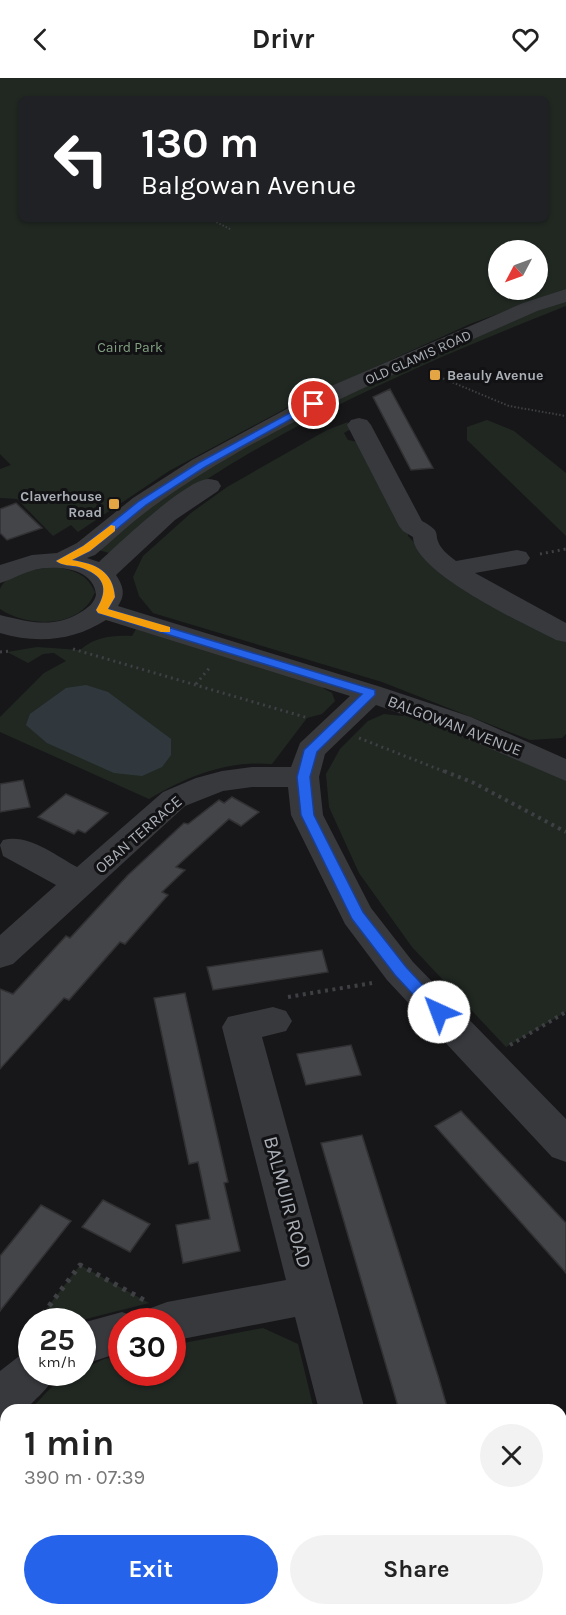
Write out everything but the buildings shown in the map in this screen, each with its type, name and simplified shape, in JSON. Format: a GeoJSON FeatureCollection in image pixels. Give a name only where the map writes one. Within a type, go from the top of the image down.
{"type":"FeatureCollection","features":[{"type":"Feature","properties":{"kind":"street","name":"OLD GLAMIS ROAD"},"geometry":{"type":"LineString","coordinates":[[61,561],[86,549],[142,503],[201,465],[330,395],[530,307],[566,295]]}},
{"type":"Feature","properties":{"kind":"street","name":"OLD GLAMIS ROAD"},"geometry":{"type":"LineString","coordinates":[[0,575],[26,564],[61,561],[83,565],[101,574],[166,515],[226,475],[342,410],[566,311]]}},
{"type":"Feature","properties":{"kind":"street"},"geometry":{"type":"LineString","coordinates":[[357,432],[412,526],[425,533],[427,547],[480,588],[566,634]]}},
{"type":"Feature","properties":{"kind":"street"},"geometry":{"type":"LineString","coordinates":[[454,569],[517,558]]}},
{"type":"Feature","properties":{"kind":"street"},"geometry":{"type":"LineString","coordinates":[[0,624],[22,630],[45,632],[78,624],[102,610],[110,597],[109,584],[101,574]]}},
{"type":"Feature","properties":{"kind":"street","name":"BALGOWAN AVENUE"},"geometry":{"type":"LineString","coordinates":[[102,610],[371,693],[460,724],[563,766]]}},
{"type":"Feature","properties":{"kind":"street"},"geometry":{"type":"LineString","coordinates":[[371,693],[311,750],[303,777],[307,815],[357,915],[400,971],[566,1145]]}},
{"type":"Feature","properties":{"kind":"street","name":"OBAN TERRACE"},"geometry":{"type":"LineString","coordinates":[[0,955],[174,799],[197,787],[220,779],[248,776],[303,777]]}},
{"type":"Feature","properties":{"kind":"street","name":"OBAN TERRACE"},"geometry":{"type":"LineString","coordinates":[[15,848],[80,883]]}},
{"type":"Feature","properties":{"kind":"street","name":"BALMUIR ROAD"},"geometry":{"type":"LineString","coordinates":[[273,1021],[241,1027],[340,1404]]}},
{"type":"Feature","properties":{"kind":"street"},"geometry":{"type":"LineString","coordinates":[[186,1313],[313,1294]]}},
{"type":"Feature","properties":{"kind":"street"},"geometry":{"type":"LineString","coordinates":[[2,1404],[18,1384]]}},
{"type":"Feature","properties":{"kind":"path"},"geometry":{"type":"LineString","coordinates":[[216,222],[232,230]]}},
{"type":"Feature","properties":{"kind":"path"},"geometry":{"type":"LineString","coordinates":[[426,371],[509,406],[566,416]]}},
{"type":"Feature","properties":{"kind":"path"},"geometry":{"type":"LineString","coordinates":[[64,647],[196,684],[335,727],[474,783],[566,832]]}},
{"type":"Feature","properties":{"kind":"path"},"geometry":{"type":"LineString","coordinates":[[0,652],[17,650]]}},
{"type":"Feature","properties":{"kind":"path"},"geometry":{"type":"LineString","coordinates":[[273,1021],[282,1019],[276,999],[376,982],[400,971]]}},
{"type":"Feature","properties":{"kind":"path"},"geometry":{"type":"LineString","coordinates":[[484,1060],[566,1012]]}},
{"type":"Feature","properties":{"kind":"path"},"geometry":{"type":"LineString","coordinates":[[48,1308],[80,1265],[133,1308]]}},
{"type":"Feature","properties":{"kind":"green space","name":"Caird Park"},"geometry":{"type":"Polygon","coordinates":[[[0,78],[566,78],[566,289],[548,296],[548,240],[488,240],[488,300],[536,300],[470,324],[294,404],[169,471],[78,532],[71,525],[53,536],[17,499],[0,498],[0,469],[11,465],[0,454],[0,78]]]}},
{"type":"Feature","properties":{"kind":"green space"},"geometry":{"type":"Polygon","coordinates":[[[566,299],[566,306],[410,371],[308,421],[210,477],[163,509],[112,554],[99,550],[151,505],[243,447],[388,375],[537,309],[566,299]]]}},
{"type":"Feature","properties":{"kind":"green space"},"geometry":{"type":"Polygon","coordinates":[[[487,420],[514,431],[566,473],[566,536],[467,440],[467,427],[487,420]]]}},
{"type":"Feature","properties":{"kind":"green space"},"geometry":{"type":"Polygon","coordinates":[[[348,422],[351,429],[344,433],[348,440],[358,442],[408,529],[408,536],[434,563],[566,640],[566,734],[562,738],[530,740],[382,682],[153,613],[139,596],[133,577],[143,556],[191,513],[227,487],[327,430],[348,422]]]}},
{"type":"Feature","properties":{"kind":"green space"},"geometry":{"type":"Polygon","coordinates":[[[57,567],[80,574],[95,592],[88,604],[78,613],[53,622],[39,622],[25,620],[0,609],[0,589],[9,579],[26,572],[57,567]]]}},
{"type":"Feature","properties":{"kind":"green space"},"geometry":{"type":"Polygon","coordinates":[[[136,629],[325,684],[323,688],[332,693],[335,701],[322,714],[307,718],[272,764],[255,763],[208,771],[178,783],[149,799],[0,732],[0,717],[44,673],[66,661],[54,653],[43,654],[28,663],[7,652],[37,647],[80,650],[104,638],[132,636],[136,629]]]}},
{"type":"Feature","properties":{"kind":"green space"},"geometry":{"type":"Polygon","coordinates":[[[407,713],[566,780],[566,1012],[506,1047],[412,947],[359,873],[329,807],[326,774],[340,749],[368,721],[384,714],[403,716],[407,713]]]}},
{"type":"Feature","properties":{"kind":"green space"},"geometry":{"type":"Polygon","coordinates":[[[80,1265],[149,1303],[129,1308],[108,1308],[108,1313],[96,1316],[96,1308],[47,1308],[80,1265]]]}},
{"type":"Feature","properties":{"kind":"green space"},"geometry":{"type":"Polygon","coordinates":[[[263,1328],[298,1344],[313,1404],[36,1404],[54,1386],[96,1386],[96,1363],[108,1358],[108,1386],[186,1386],[186,1343],[263,1328]]]}},
{"type":"Feature","properties":{"kind":"shaded area"},"geometry":{"type":"Polygon","coordinates":[[[86,685],[108,692],[171,739],[171,755],[162,767],[142,776],[114,773],[47,743],[26,725],[30,714],[66,688],[86,685]]]}},
{"type":"Feature","properties":{"kind":"slow traffic"},"geometry":{"type":"LineString","coordinates":[[111,529],[86,549],[61,561],[83,565],[101,574],[109,584],[110,597],[102,610],[165,630]]}},
{"type":"Feature","properties":{"kind":"place","name":"Beauly Avenue"},"geometry":{"type":"Point","coordinates":[435,375]}},
{"type":"Feature","properties":{"kind":"place","name":"Claverhouse Road"},"geometry":{"type":"Point","coordinates":[114,504]}},
{"type":"Feature","properties":{"kind":"route"},"geometry":{"type":"LineString","coordinates":[[314,404],[201,465],[142,503],[86,549],[61,561],[83,565],[101,574],[109,584],[110,597],[102,610],[371,693],[311,750],[303,777],[307,815],[357,915],[400,971],[439,1012]]}}]}
